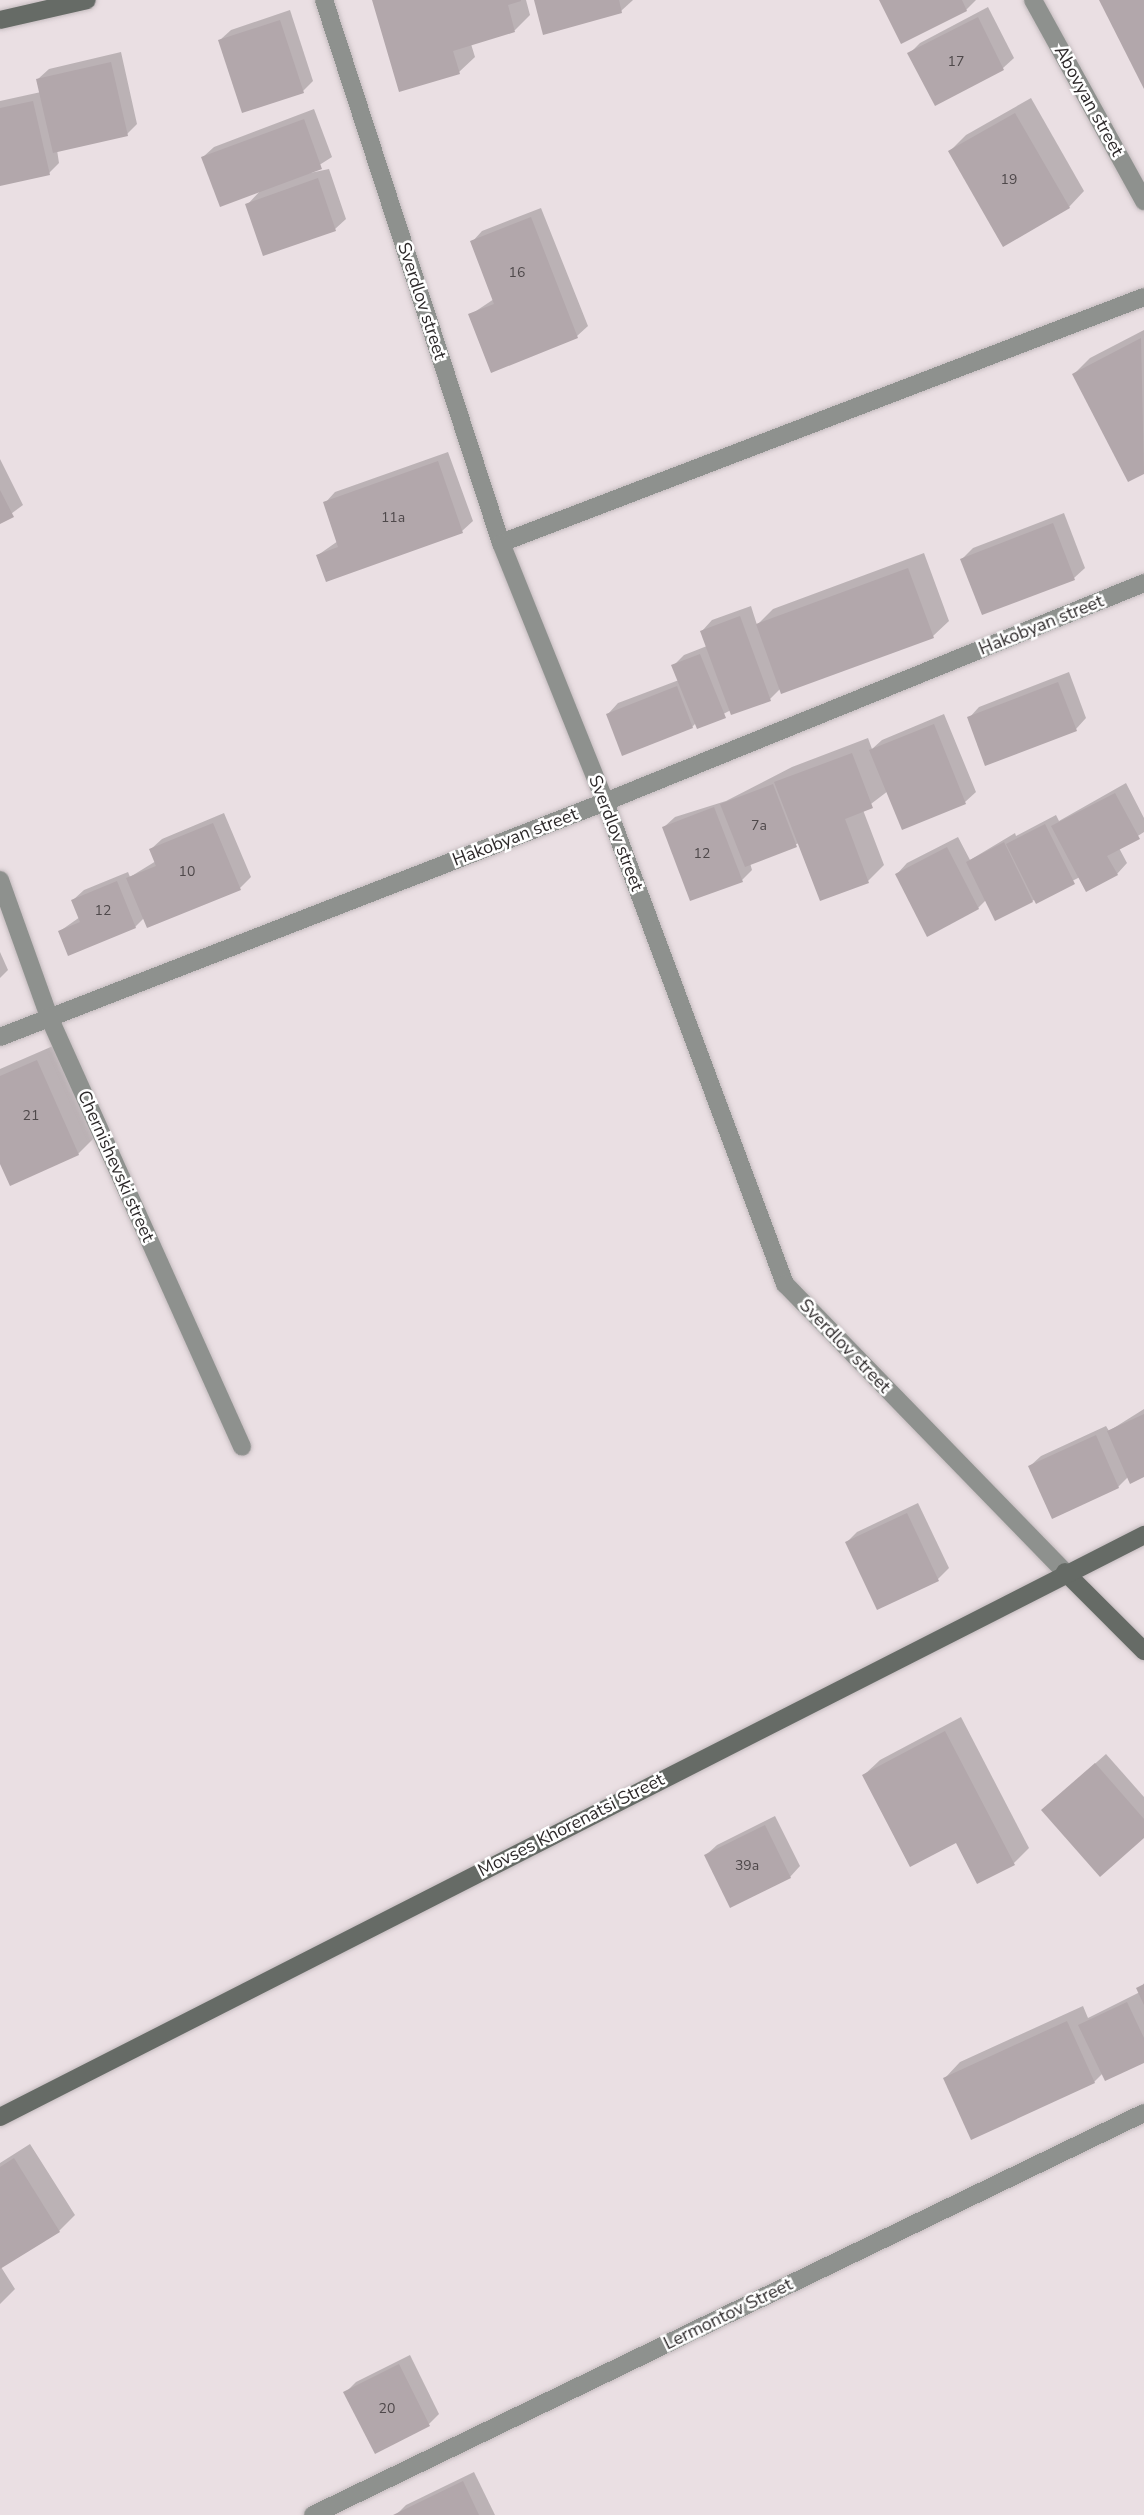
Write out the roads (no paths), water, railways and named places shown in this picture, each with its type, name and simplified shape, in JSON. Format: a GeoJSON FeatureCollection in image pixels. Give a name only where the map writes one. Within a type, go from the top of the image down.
{"type":"FeatureCollection","features":[{"type":"Feature","properties":{"kind":"street"},"geometry":{"type":"LineString","coordinates":[[0,20],[87,0]]}},
{"type":"Feature","properties":{"kind":"street","name":"Sverdlov street"},"geometry":{"type":"LineString","coordinates":[[324,0],[501,543],[604,802],[785,1284],[1065,1572]]}},
{"type":"Feature","properties":{"kind":"street","name":"Abovyan street"},"geometry":{"type":"LineString","coordinates":[[1033,0],[1144,201]]}},
{"type":"Feature","properties":{"kind":"street"},"geometry":{"type":"LineString","coordinates":[[501,543],[1144,297]]}},
{"type":"Feature","properties":{"kind":"street","name":"Hakobyan street"},"geometry":{"type":"LineString","coordinates":[[0,1037],[604,802],[1144,583]]}},
{"type":"Feature","properties":{"kind":"street","name":"Chernishevski street"},"geometry":{"type":"LineString","coordinates":[[0,880],[50,1017],[242,1447]]}},
{"type":"Feature","properties":{"kind":"street","name":"Movses Khorenatsi Street"},"geometry":{"type":"LineString","coordinates":[[0,2117],[1065,1572],[1144,1535]]}},
{"type":"Feature","properties":{"kind":"street"},"geometry":{"type":"LineString","coordinates":[[1065,1572],[1144,1651]]}},
{"type":"Feature","properties":{"kind":"street","name":"Lermontov Street"},"geometry":{"type":"LineString","coordinates":[[313,2515],[1144,2113]]}}]}
